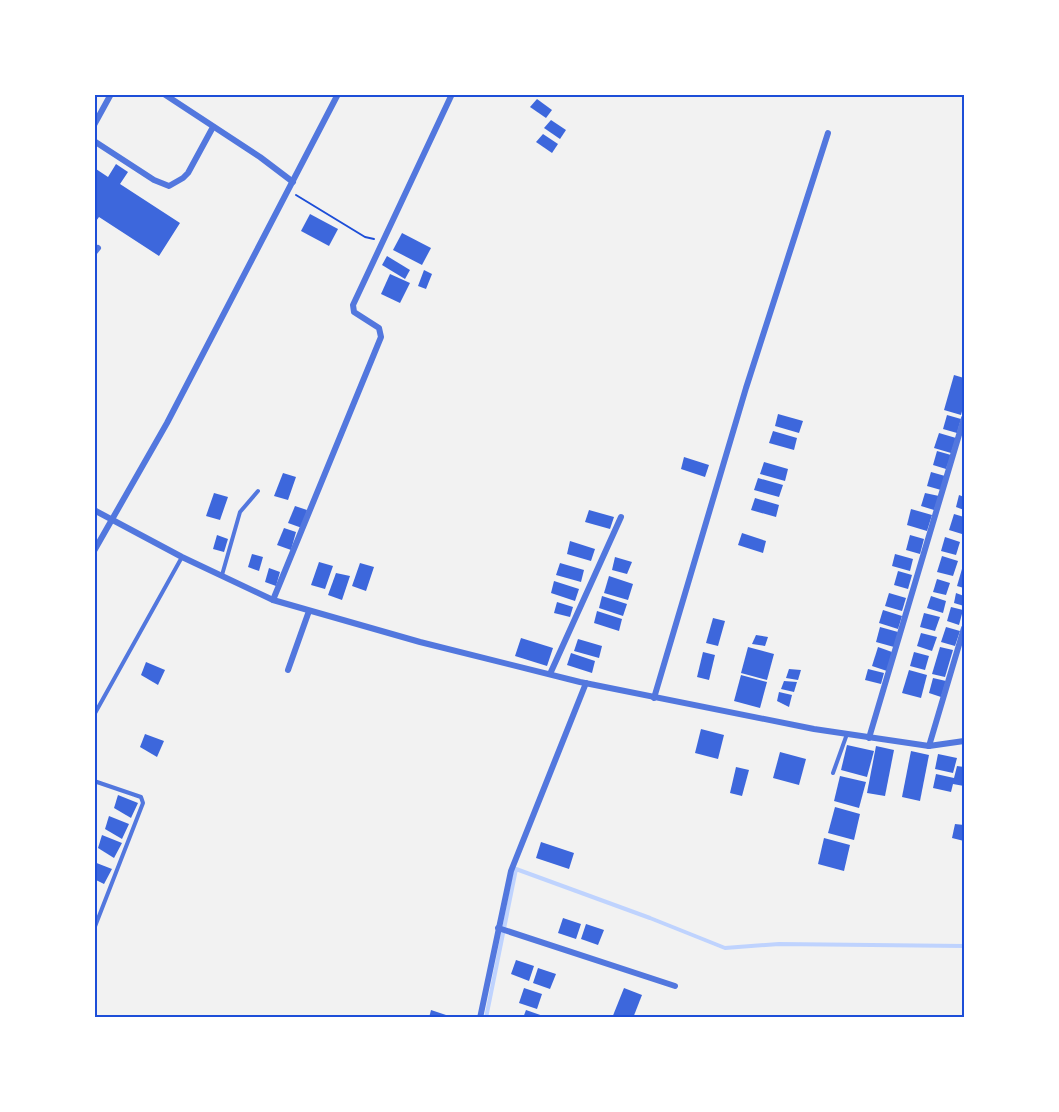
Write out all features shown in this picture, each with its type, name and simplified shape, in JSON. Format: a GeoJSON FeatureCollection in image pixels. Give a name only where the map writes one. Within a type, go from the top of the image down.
{"type":"FeatureCollection","features":[{"type":"Feature","properties":{"kind":"street"},"geometry":{"type":"LineString","coordinates":[[94,126],[111,94]]}},
{"type":"Feature","properties":{"kind":"street"},"geometry":{"type":"LineString","coordinates":[[164,94],[293,182]]}},
{"type":"Feature","properties":{"kind":"street"},"geometry":{"type":"LineString","coordinates":[[94,551],[114,520],[167,423],[338,94]]}},
{"type":"Feature","properties":{"kind":"street"},"geometry":{"type":"LineString","coordinates":[[273,600],[380,342],[382,333],[379,328],[354,312],[352,308],[452,94]]}},
{"type":"Feature","properties":{"kind":"street"},"geometry":{"type":"LineString","coordinates":[[94,141],[154,180],[169,186],[188,173],[213,127]]}},
{"type":"Feature","properties":{"kind":"street"},"geometry":{"type":"LineString","coordinates":[[654,698],[746,388],[828,134]]}},
{"type":"Feature","properties":{"kind":"street"},"geometry":{"type":"LineString","coordinates":[[870,738],[964,418]]}},
{"type":"Feature","properties":{"kind":"street"},"geometry":{"type":"LineString","coordinates":[[94,510],[182,557],[273,600],[309,611],[550,674],[654,698],[870,738],[929,746],[964,741]]}},
{"type":"Feature","properties":{"kind":"street"},"geometry":{"type":"LineString","coordinates":[[550,674],[621,517]]}},
{"type":"Feature","properties":{"kind":"street"},"geometry":{"type":"LineString","coordinates":[[288,670],[309,611]]}},
{"type":"Feature","properties":{"kind":"street"},"geometry":{"type":"LineString","coordinates":[[929,746],[964,628]]}},
{"type":"Feature","properties":{"kind":"street"},"geometry":{"type":"LineString","coordinates":[[480,1017],[515,860],[586,683]]}},
{"type":"Feature","properties":{"kind":"street"},"geometry":{"type":"LineString","coordinates":[[498,928],[675,986]]}},
{"type":"Feature","properties":{"kind":"lane"},"geometry":{"type":"LineString","coordinates":[[222,576],[240,512],[258,490]]}},
{"type":"Feature","properties":{"kind":"lane"},"geometry":{"type":"LineString","coordinates":[[94,715],[182,557]]}},
{"type":"Feature","properties":{"kind":"lane"},"geometry":{"type":"LineString","coordinates":[[833,773],[847,734]]}},
{"type":"Feature","properties":{"kind":"lane"},"geometry":{"type":"LineString","coordinates":[[94,781],[141,797],[143,803],[94,929]]}},
{"type":"Feature","properties":{"kind":"path"},"geometry":{"type":"LineString","coordinates":[[288,190],[365,237],[382,243]]}},
{"type":"Feature","properties":{"kind":"building"},"geometry":{"type":"Polygon","coordinates":[[[537,99],[552,110],[546,118],[530,107],[537,99]]]}},
{"type":"Feature","properties":{"kind":"building"},"geometry":{"type":"Polygon","coordinates":[[[551,120],[566,130],[560,139],[544,128],[551,120]]]}},
{"type":"Feature","properties":{"kind":"building"},"geometry":{"type":"Polygon","coordinates":[[[543,134],[558,144],[552,153],[536,142],[543,134]]]}},
{"type":"Feature","properties":{"kind":"building"},"geometry":{"type":"Polygon","coordinates":[[[116,164],[128,172],[120,184],[180,223],[159,256],[99,217],[94,224],[94,172],[96,169],[108,177],[116,164]]]}},
{"type":"Feature","properties":{"kind":"building"},"geometry":{"type":"Polygon","coordinates":[[[310,214],[338,229],[329,246],[301,231],[310,214]]]}},
{"type":"Feature","properties":{"kind":"building"},"geometry":{"type":"Polygon","coordinates":[[[402,233],[431,248],[422,265],[393,250],[402,233]]]}},
{"type":"Feature","properties":{"kind":"building"},"geometry":{"type":"Polygon","coordinates":[[[387,256],[410,270],[405,279],[382,265],[387,256]]]}},
{"type":"Feature","properties":{"kind":"building"},"geometry":{"type":"Polygon","coordinates":[[[424,270],[432,274],[426,289],[418,286],[424,270]]]}},
{"type":"Feature","properties":{"kind":"building"},"geometry":{"type":"Polygon","coordinates":[[[390,274],[410,283],[400,303],[381,294],[390,274]]]}},
{"type":"Feature","properties":{"kind":"building"},"geometry":{"type":"Polygon","coordinates":[[[954,375],[964,378],[964,404],[961,415],[944,410],[954,375]]]}},
{"type":"Feature","properties":{"kind":"building"},"geometry":{"type":"Polygon","coordinates":[[[778,414],[803,421],[799,433],[775,426],[778,414]]]}},
{"type":"Feature","properties":{"kind":"building"},"geometry":{"type":"Polygon","coordinates":[[[947,415],[961,419],[957,433],[943,429],[947,415]]]}},
{"type":"Feature","properties":{"kind":"building"},"geometry":{"type":"Polygon","coordinates":[[[773,431],[797,438],[794,450],[769,443],[773,431]]]}},
{"type":"Feature","properties":{"kind":"building"},"geometry":{"type":"Polygon","coordinates":[[[939,433],[956,438],[951,453],[934,448],[939,433]]]}},
{"type":"Feature","properties":{"kind":"building"},"geometry":{"type":"Polygon","coordinates":[[[937,451],[951,455],[946,469],[933,465],[937,451]]]}},
{"type":"Feature","properties":{"kind":"building"},"geometry":{"type":"Polygon","coordinates":[[[684,457],[709,465],[705,477],[681,469],[684,457]]]}},
{"type":"Feature","properties":{"kind":"building"},"geometry":{"type":"Polygon","coordinates":[[[764,462],[788,469],[785,481],[760,474],[764,462]]]}},
{"type":"Feature","properties":{"kind":"building"},"geometry":{"type":"Polygon","coordinates":[[[931,472],[945,476],[941,490],[927,486],[931,472]]]}},
{"type":"Feature","properties":{"kind":"building"},"geometry":{"type":"Polygon","coordinates":[[[283,473],[296,477],[288,500],[274,496],[283,473]]]}},
{"type":"Feature","properties":{"kind":"building"},"geometry":{"type":"Polygon","coordinates":[[[758,478],[783,485],[779,497],[754,490],[758,478]]]}},
{"type":"Feature","properties":{"kind":"building"},"geometry":{"type":"Polygon","coordinates":[[[214,493],[228,497],[220,520],[206,516],[214,493]]]}},
{"type":"Feature","properties":{"kind":"building"},"geometry":{"type":"Polygon","coordinates":[[[925,493],[939,496],[934,510],[921,506],[925,493]]]}},
{"type":"Feature","properties":{"kind":"building"},"geometry":{"type":"Polygon","coordinates":[[[959,495],[964,497],[964,510],[956,507],[959,495]]]}},
{"type":"Feature","properties":{"kind":"building"},"geometry":{"type":"Polygon","coordinates":[[[755,498],[779,505],[776,517],[751,510],[755,498]]]}},
{"type":"Feature","properties":{"kind":"building"},"geometry":{"type":"Polygon","coordinates":[[[295,506],[307,510],[302,528],[288,523],[295,506]]]}},
{"type":"Feature","properties":{"kind":"building"},"geometry":{"type":"Polygon","coordinates":[[[911,509],[932,515],[927,531],[907,525],[911,509]]]}},
{"type":"Feature","properties":{"kind":"building"},"geometry":{"type":"Polygon","coordinates":[[[589,510],[614,517],[610,529],[585,522],[589,510]]]}},
{"type":"Feature","properties":{"kind":"building"},"geometry":{"type":"Polygon","coordinates":[[[954,514],[964,517],[962,534],[949,530],[954,514]]]}},
{"type":"Feature","properties":{"kind":"building"},"geometry":{"type":"Polygon","coordinates":[[[284,528],[296,532],[291,550],[277,545],[284,528]]]}},
{"type":"Feature","properties":{"kind":"building"},"geometry":{"type":"Polygon","coordinates":[[[742,533],[766,541],[763,553],[738,545],[742,533]]]}},
{"type":"Feature","properties":{"kind":"building"},"geometry":{"type":"Polygon","coordinates":[[[217,535],[228,539],[224,552],[213,549],[217,535]]]}},
{"type":"Feature","properties":{"kind":"building"},"geometry":{"type":"Polygon","coordinates":[[[910,535],[924,539],[920,554],[906,550],[910,535]]]}},
{"type":"Feature","properties":{"kind":"building"},"geometry":{"type":"Polygon","coordinates":[[[945,537],[960,542],[956,555],[941,551],[945,537]]]}},
{"type":"Feature","properties":{"kind":"building"},"geometry":{"type":"Polygon","coordinates":[[[570,541],[595,549],[591,561],[567,554],[570,541]]]}},
{"type":"Feature","properties":{"kind":"building"},"geometry":{"type":"Polygon","coordinates":[[[252,554],[263,557],[259,571],[248,567],[252,554]]]}},
{"type":"Feature","properties":{"kind":"building"},"geometry":{"type":"Polygon","coordinates":[[[895,554],[913,559],[910,571],[892,566],[895,554]]]}},
{"type":"Feature","properties":{"kind":"building"},"geometry":{"type":"Polygon","coordinates":[[[942,556],[958,561],[953,576],[937,572],[942,556]]]}},
{"type":"Feature","properties":{"kind":"building"},"geometry":{"type":"Polygon","coordinates":[[[615,557],[632,562],[627,574],[612,570],[615,557]]]}},
{"type":"Feature","properties":{"kind":"building"},"geometry":{"type":"Polygon","coordinates":[[[319,562],[333,566],[325,589],[311,585],[319,562]]]}},
{"type":"Feature","properties":{"kind":"building"},"geometry":{"type":"Polygon","coordinates":[[[964,562],[964,588],[957,586],[964,562]]]}},
{"type":"Feature","properties":{"kind":"building"},"geometry":{"type":"Polygon","coordinates":[[[360,563],[374,567],[366,591],[352,586],[360,563]]]}},
{"type":"Feature","properties":{"kind":"building"},"geometry":{"type":"Polygon","coordinates":[[[560,563],[584,570],[581,582],[556,575],[560,563]]]}},
{"type":"Feature","properties":{"kind":"building"},"geometry":{"type":"Polygon","coordinates":[[[269,568],[280,572],[276,586],[265,582],[269,568]]]}},
{"type":"Feature","properties":{"kind":"building"},"geometry":{"type":"Polygon","coordinates":[[[898,571],[912,575],[908,589],[894,585],[898,571]]]}},
{"type":"Feature","properties":{"kind":"building"},"geometry":{"type":"Polygon","coordinates":[[[336,573],[350,576],[342,600],[328,595],[336,573]]]}},
{"type":"Feature","properties":{"kind":"building"},"geometry":{"type":"Polygon","coordinates":[[[609,576],[633,584],[628,600],[604,593],[609,576]]]}},
{"type":"Feature","properties":{"kind":"building"},"geometry":{"type":"Polygon","coordinates":[[[937,579],[950,583],[946,595],[933,592],[937,579]]]}},
{"type":"Feature","properties":{"kind":"building"},"geometry":{"type":"Polygon","coordinates":[[[554,581],[579,589],[575,601],[551,593],[554,581]]]}},
{"type":"Feature","properties":{"kind":"building"},"geometry":{"type":"Polygon","coordinates":[[[889,593],[906,598],[902,611],[885,606],[889,593]]]}},
{"type":"Feature","properties":{"kind":"building"},"geometry":{"type":"Polygon","coordinates":[[[956,593],[964,596],[964,606],[954,603],[956,593]]]}},
{"type":"Feature","properties":{"kind":"building"},"geometry":{"type":"Polygon","coordinates":[[[602,596],[627,604],[623,616],[599,608],[602,596]]]}},
{"type":"Feature","properties":{"kind":"building"},"geometry":{"type":"Polygon","coordinates":[[[931,596],[946,601],[943,613],[927,608],[931,596]]]}},
{"type":"Feature","properties":{"kind":"building"},"geometry":{"type":"Polygon","coordinates":[[[557,602],[573,607],[570,617],[554,613],[557,602]]]}},
{"type":"Feature","properties":{"kind":"building"},"geometry":{"type":"Polygon","coordinates":[[[951,607],[963,610],[959,625],[947,621],[951,607]]]}},
{"type":"Feature","properties":{"kind":"building"},"geometry":{"type":"Polygon","coordinates":[[[883,610],[902,616],[898,629],[879,623],[883,610]]]}},
{"type":"Feature","properties":{"kind":"building"},"geometry":{"type":"Polygon","coordinates":[[[597,611],[622,619],[619,631],[594,623],[597,611]]]}},
{"type":"Feature","properties":{"kind":"building"},"geometry":{"type":"Polygon","coordinates":[[[924,613],[940,617],[935,631],[920,627],[924,613]]]}},
{"type":"Feature","properties":{"kind":"building"},"geometry":{"type":"Polygon","coordinates":[[[713,618],[725,621],[718,646],[706,643],[713,618]]]}},
{"type":"Feature","properties":{"kind":"building"},"geometry":{"type":"Polygon","coordinates":[[[880,627],[898,632],[894,647],[876,642],[880,627]]]}},
{"type":"Feature","properties":{"kind":"building"},"geometry":{"type":"Polygon","coordinates":[[[946,627],[960,631],[955,646],[941,642],[946,627]]]}},
{"type":"Feature","properties":{"kind":"building"},"geometry":{"type":"Polygon","coordinates":[[[921,633],[937,637],[932,651],[917,646],[921,633]]]}},
{"type":"Feature","properties":{"kind":"building"},"geometry":{"type":"Polygon","coordinates":[[[756,635],[768,637],[765,646],[752,644],[756,635]]]}},
{"type":"Feature","properties":{"kind":"building"},"geometry":{"type":"Polygon","coordinates":[[[521,638],[553,648],[547,666],[515,656],[521,638]]]}},
{"type":"Feature","properties":{"kind":"building"},"geometry":{"type":"Polygon","coordinates":[[[578,639],[602,646],[599,658],[574,651],[578,639]]]}},
{"type":"Feature","properties":{"kind":"building"},"geometry":{"type":"Polygon","coordinates":[[[748,647],[774,654],[767,680],[741,673],[748,647]]]}},
{"type":"Feature","properties":{"kind":"building"},"geometry":{"type":"Polygon","coordinates":[[[878,647],[892,652],[887,671],[872,666],[878,647]]]}},
{"type":"Feature","properties":{"kind":"building"},"geometry":{"type":"Polygon","coordinates":[[[940,647],[953,650],[945,677],[932,674],[940,647]]]}},
{"type":"Feature","properties":{"kind":"building"},"geometry":{"type":"Polygon","coordinates":[[[703,652],[715,655],[709,680],[697,677],[703,652]]]}},
{"type":"Feature","properties":{"kind":"building"},"geometry":{"type":"Polygon","coordinates":[[[914,652],[929,656],[925,670],[910,666],[914,652]]]}},
{"type":"Feature","properties":{"kind":"building"},"geometry":{"type":"Polygon","coordinates":[[[571,653],[595,661],[592,673],[567,665],[571,653]]]}},
{"type":"Feature","properties":{"kind":"building"},"geometry":{"type":"Polygon","coordinates":[[[146,662],[165,670],[158,685],[141,675],[146,662]]]}},
{"type":"Feature","properties":{"kind":"building"},"geometry":{"type":"Polygon","coordinates":[[[789,669],[801,670],[798,680],[786,678],[789,669]]]}},
{"type":"Feature","properties":{"kind":"building"},"geometry":{"type":"Polygon","coordinates":[[[868,669],[884,673],[881,684],[865,680],[868,669]]]}},
{"type":"Feature","properties":{"kind":"building"},"geometry":{"type":"Polygon","coordinates":[[[909,670],[927,675],[921,698],[902,693],[909,670]]]}},
{"type":"Feature","properties":{"kind":"building"},"geometry":{"type":"Polygon","coordinates":[[[741,675],[767,682],[760,708],[734,701],[741,675]]]}},
{"type":"Feature","properties":{"kind":"building"},"geometry":{"type":"Polygon","coordinates":[[[933,678],[946,681],[941,697],[929,693],[933,678]]]}},
{"type":"Feature","properties":{"kind":"building"},"geometry":{"type":"Polygon","coordinates":[[[784,681],[797,682],[794,692],[781,689],[784,681]]]}},
{"type":"Feature","properties":{"kind":"building"},"geometry":{"type":"Polygon","coordinates":[[[779,692],[792,695],[789,707],[777,701],[779,692]]]}},
{"type":"Feature","properties":{"kind":"building"},"geometry":{"type":"Polygon","coordinates":[[[701,729],[724,735],[718,759],[695,753],[701,729]]]}},
{"type":"Feature","properties":{"kind":"building"},"geometry":{"type":"Polygon","coordinates":[[[145,734],[164,741],[157,757],[140,747],[145,734]]]}},
{"type":"Feature","properties":{"kind":"building"},"geometry":{"type":"Polygon","coordinates":[[[847,745],[874,751],[867,777],[841,770],[847,745]]]}},
{"type":"Feature","properties":{"kind":"building"},"geometry":{"type":"Polygon","coordinates":[[[876,746],[894,750],[885,796],[867,793],[876,746]]]}},
{"type":"Feature","properties":{"kind":"building"},"geometry":{"type":"Polygon","coordinates":[[[911,751],[929,755],[920,801],[902,797],[911,751]]]}},
{"type":"Feature","properties":{"kind":"building"},"geometry":{"type":"Polygon","coordinates":[[[780,752],[806,759],[799,785],[773,778],[780,752]]]}},
{"type":"Feature","properties":{"kind":"building"},"geometry":{"type":"Polygon","coordinates":[[[938,754],[957,758],[953,773],[935,769],[938,754]]]}},
{"type":"Feature","properties":{"kind":"building"},"geometry":{"type":"Polygon","coordinates":[[[957,766],[964,767],[964,786],[953,784],[951,792],[933,788],[936,774],[954,778],[957,766]]]}},
{"type":"Feature","properties":{"kind":"building"},"geometry":{"type":"Polygon","coordinates":[[[736,767],[749,770],[742,796],[730,793],[736,767]]]}},
{"type":"Feature","properties":{"kind":"building"},"geometry":{"type":"Polygon","coordinates":[[[840,776],[866,782],[859,808],[834,801],[840,776]]]}},
{"type":"Feature","properties":{"kind":"building"},"geometry":{"type":"Polygon","coordinates":[[[118,795],[138,803],[131,818],[114,808],[118,795]]]}},
{"type":"Feature","properties":{"kind":"building"},"geometry":{"type":"Polygon","coordinates":[[[835,807],[860,814],[854,840],[828,833],[835,807]]]}},
{"type":"Feature","properties":{"kind":"building"},"geometry":{"type":"Polygon","coordinates":[[[109,816],[129,824],[122,839],[105,829],[109,816]]]}},
{"type":"Feature","properties":{"kind":"building"},"geometry":{"type":"Polygon","coordinates":[[[955,824],[964,825],[964,841],[952,838],[955,824]]]}},
{"type":"Feature","properties":{"kind":"building"},"geometry":{"type":"Polygon","coordinates":[[[102,835],[122,843],[114,858],[98,848],[102,835]]]}},
{"type":"Feature","properties":{"kind":"building"},"geometry":{"type":"Polygon","coordinates":[[[824,838],[850,845],[844,871],[818,864],[824,838]]]}},
{"type":"Feature","properties":{"kind":"building"},"geometry":{"type":"Polygon","coordinates":[[[541,842],[574,853],[569,869],[536,858],[541,842]]]}},
{"type":"Feature","properties":{"kind":"building"},"geometry":{"type":"Polygon","coordinates":[[[94,862],[112,869],[104,884],[94,879],[94,862]]]}},
{"type":"Feature","properties":{"kind":"building"},"geometry":{"type":"Polygon","coordinates":[[[563,918],[581,924],[576,939],[558,933],[563,918]]]}},
{"type":"Feature","properties":{"kind":"building"},"geometry":{"type":"Polygon","coordinates":[[[586,924],[604,930],[598,945],[581,939],[586,924]]]}},
{"type":"Feature","properties":{"kind":"building"},"geometry":{"type":"Polygon","coordinates":[[[516,960],[534,966],[529,981],[511,974],[516,960]]]}},
{"type":"Feature","properties":{"kind":"building"},"geometry":{"type":"Polygon","coordinates":[[[538,968],[556,974],[550,989],[533,983],[538,968]]]}},
{"type":"Feature","properties":{"kind":"building"},"geometry":{"type":"Polygon","coordinates":[[[524,988],[542,994],[537,1009],[519,1003],[524,988]]]}},
{"type":"Feature","properties":{"kind":"building"},"geometry":{"type":"Polygon","coordinates":[[[624,988],[642,995],[633,1018],[612,1018],[624,988]]]}},
{"type":"Feature","properties":{"kind":"building"},"geometry":{"type":"Polygon","coordinates":[[[431,1010],[452,1017],[429,1018],[431,1010]]]}},
{"type":"Feature","properties":{"kind":"building"},"geometry":{"type":"Polygon","coordinates":[[[526,1010],[546,1017],[546,1018],[523,1018],[526,1010]]]}},
{"type":"Feature","properties":{"kind":"waterway"},"geometry":{"type":"LineString","coordinates":[[486,1018],[516,869],[725,948],[779,944],[964,946]]}}]}
